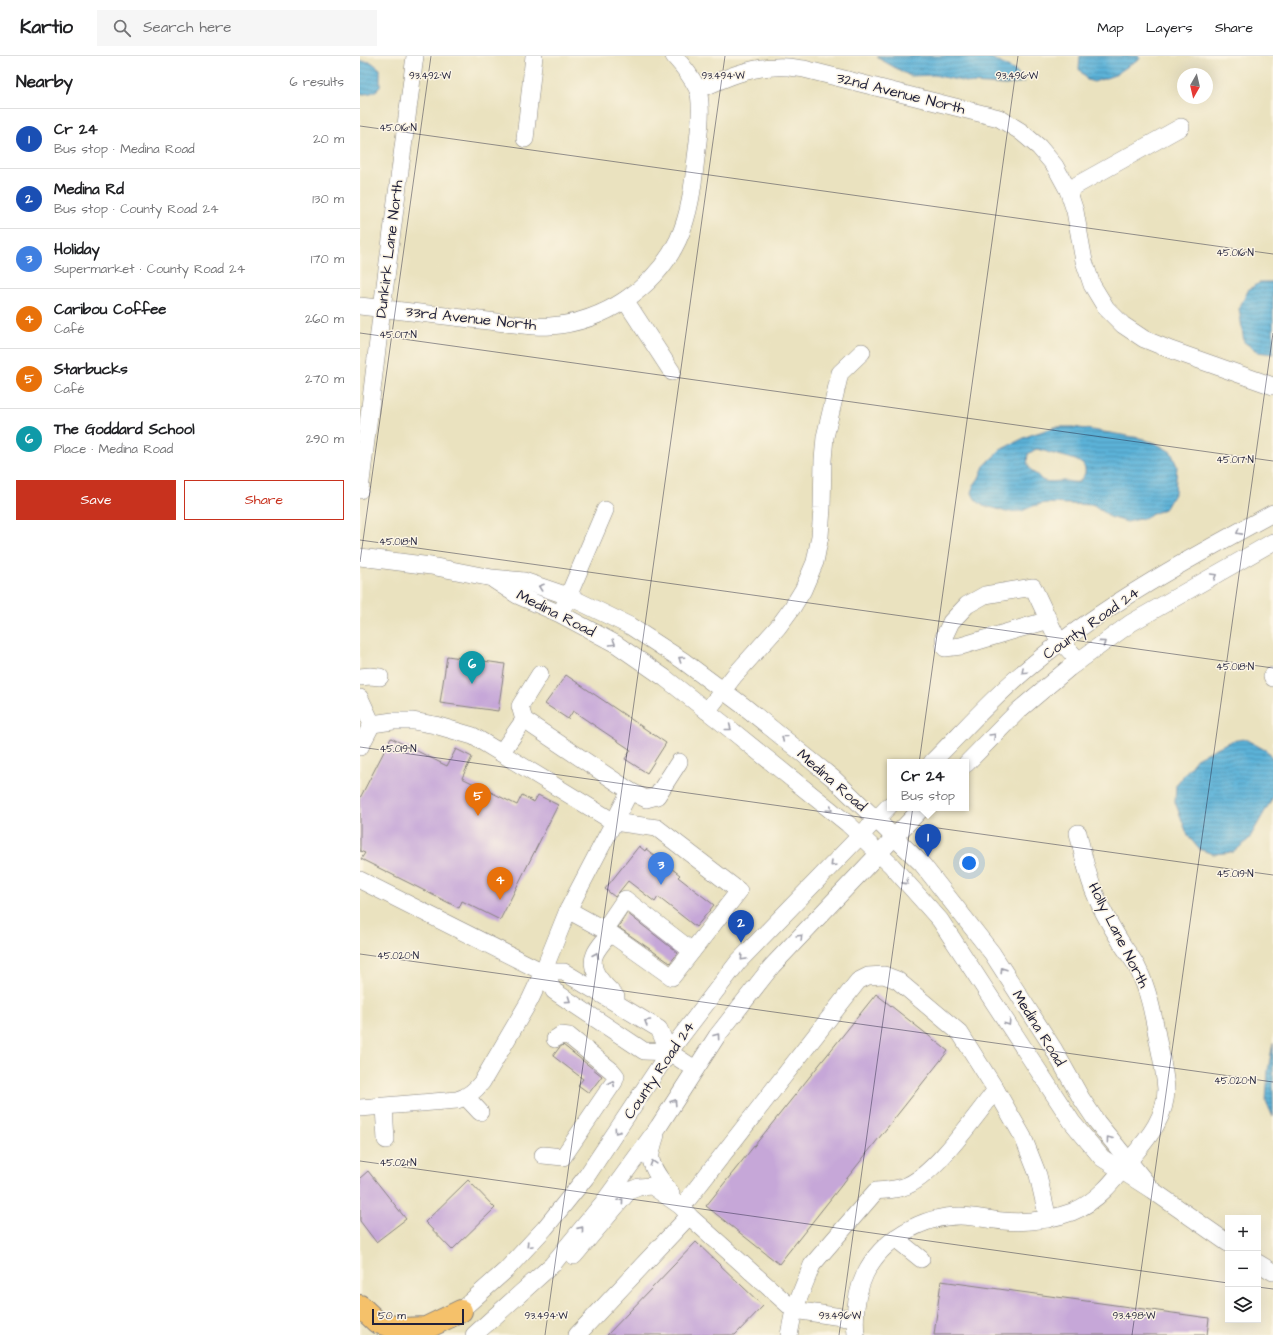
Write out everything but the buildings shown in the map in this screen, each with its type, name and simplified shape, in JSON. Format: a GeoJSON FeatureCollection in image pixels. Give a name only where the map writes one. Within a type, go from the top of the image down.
{"type":"FeatureCollection","features":[{"type":"Feature","properties":{"kind":"main road"},"geometry":{"type":"LineString","coordinates":[[360,1306],[377,1322],[401,1330],[426,1328],[461,1311]]}},
{"type":"Feature","properties":{"kind":"street","name":"Dunkirk Lane North"},"geometry":{"type":"LineString","coordinates":[[360,490],[414,56]]}},
{"type":"Feature","properties":{"kind":"street"},"geometry":{"type":"LineString","coordinates":[[525,139],[534,56]]}},
{"type":"Feature","properties":{"kind":"street"},"geometry":{"type":"LineString","coordinates":[[674,56],[698,90]]}},
{"type":"Feature","properties":{"kind":"street","name":"32nd Avenue North"},"geometry":{"type":"LineString","coordinates":[[698,90],[740,73],[758,68],[777,67],[804,69],[999,118],[1020,131],[1040,147],[1055,166],[1068,190],[1075,211],[1084,261],[1092,285],[1106,308],[1123,325],[1144,339],[1157,345],[1273,386]]}},
{"type":"Feature","properties":{"kind":"street","name":"33rd Avenue North"},"geometry":{"type":"LineString","coordinates":[[360,306],[523,325],[550,326],[576,322],[602,313],[625,300],[646,284],[664,264],[678,241],[687,216],[693,190],[699,128],[700,108],[698,90]]}},
{"type":"Feature","properties":{"kind":"street"},"geometry":{"type":"LineString","coordinates":[[1068,190],[1181,127]]}},
{"type":"Feature","properties":{"kind":"street"},"geometry":{"type":"LineString","coordinates":[[625,300],[672,372]]}},
{"type":"Feature","properties":{"kind":"street"},"geometry":{"type":"LineString","coordinates":[[707,711],[722,690],[778,627],[804,590],[815,562],[820,536],[822,508],[822,460],[825,437],[840,373],[862,352]]}},
{"type":"Feature","properties":{"kind":"street"},"geometry":{"type":"LineString","coordinates":[[560,614],[605,510]]}},
{"type":"Feature","properties":{"kind":"street","name":"County Road 24"},"geometry":{"type":"LineString","coordinates":[[935,759],[991,702],[1031,665],[1061,641],[1122,600],[1168,572],[1273,513]]}},
{"type":"Feature","properties":{"kind":"street","name":"County Road 24"},"geometry":{"type":"LineString","coordinates":[[969,761],[1019,710],[1079,661],[1131,623],[1273,542]]}},
{"type":"Feature","properties":{"kind":"street","name":"Medina Road"},"geometry":{"type":"LineString","coordinates":[[360,557],[431,566],[492,578],[524,581],[568,596],[630,626],[682,660],[722,690],[834,779],[922,864],[992,953],[1053,1048],[1093,1116],[1125,1166],[1152,1190],[1225,1241]]}},
{"type":"Feature","properties":{"kind":"street","name":"Medina Road"},"geometry":{"type":"LineString","coordinates":[[492,578],[517,595],[560,614],[616,644],[707,711],[848,824],[891,865],[940,920],[1072,1122],[1102,1158],[1125,1166]]}},
{"type":"Feature","properties":{"kind":"street"},"geometry":{"type":"LineString","coordinates":[[1049,620],[961,646],[945,648],[944,636],[951,622],[968,605],[985,595],[1034,587],[1049,620],[1056,636],[1079,661]]}},
{"type":"Feature","properties":{"kind":"street"},"geometry":{"type":"LineString","coordinates":[[540,674],[520,706],[524,720],[630,791],[646,799],[657,796],[679,762]]}},
{"type":"Feature","properties":{"kind":"street"},"geometry":{"type":"LineString","coordinates":[[360,677],[380,676]]}},
{"type":"Feature","properties":{"kind":"street"},"geometry":{"type":"LineString","coordinates":[[360,698],[372,724]]}},
{"type":"Feature","properties":{"kind":"street"},"geometry":{"type":"LineString","coordinates":[[501,753],[524,720]]}},
{"type":"Feature","properties":{"kind":"street"},"geometry":{"type":"LineString","coordinates":[[372,724],[393,721],[413,722],[435,725],[473,736],[614,822],[657,828],[739,890],[672,977],[607,932],[568,910]]}},
{"type":"Feature","properties":{"kind":"street"},"geometry":{"type":"LineString","coordinates":[[360,747],[372,724]]}},
{"type":"Feature","properties":{"kind":"street"},"geometry":{"type":"LineString","coordinates":[[360,1108],[441,1103],[466,1097],[476,1090],[530,1000],[568,910],[630,791]]}},
{"type":"Feature","properties":{"kind":"street","name":"County Road 24"},"geometry":{"type":"LineString","coordinates":[[430,1335],[461,1311],[506,1270],[545,1228],[581,1183],[670,1052],[738,962],[887,808]]}},
{"type":"Feature","properties":{"kind":"street","name":"County Road 24"},"geometry":{"type":"LineString","coordinates":[[477,1332],[552,1265],[602,1203],[658,1126],[717,1036],[772,966],[919,811]]}},
{"type":"Feature","properties":{"kind":"street","name":"Holly Lane North"},"geometry":{"type":"LineString","coordinates":[[855,1327],[858,1296],[865,1274],[878,1254],[895,1238],[915,1226],[937,1218],[960,1216],[1004,1222],[1026,1222],[1048,1219],[1071,1212],[1087,1205],[1105,1189],[1155,1129],[1163,1111],[1166,1090],[1148,993],[1138,968],[1109,922],[1095,894],[1078,833]]}},
{"type":"Feature","properties":{"kind":"street"},"geometry":{"type":"LineString","coordinates":[[360,880],[543,972],[564,972],[660,1029],[670,1052]]}},
{"type":"Feature","properties":{"kind":"street"},"geometry":{"type":"LineString","coordinates":[[627,1010],[594,972],[593,963],[595,955],[625,899],[692,951]]}},
{"type":"Feature","properties":{"kind":"street"},"geometry":{"type":"LineString","coordinates":[[543,972],[554,991],[644,1051],[670,1052],[695,1069]]}},
{"type":"Feature","properties":{"kind":"street"},"geometry":{"type":"LineString","coordinates":[[577,1335],[685,1212],[858,981],[868,976],[884,974],[897,980],[960,1033],[1023,1136],[1038,1174],[1048,1219]]}},
{"type":"Feature","properties":{"kind":"street"},"geometry":{"type":"LineString","coordinates":[[543,1155],[563,1157],[614,1082],[616,1076],[612,1071],[569,1036],[561,1036],[555,1039]]}},
{"type":"Feature","properties":{"kind":"street"},"geometry":{"type":"LineString","coordinates":[[789,1335],[794,1310],[812,1265],[876,1191],[903,1187],[921,1178],[950,1147],[996,1090]]}},
{"type":"Feature","properties":{"kind":"street"},"geometry":{"type":"LineString","coordinates":[[466,1097],[480,1112]]}},
{"type":"Feature","properties":{"kind":"street"},"geometry":{"type":"LineString","coordinates":[[384,1107],[386,1140]]}},
{"type":"Feature","properties":{"kind":"street"},"geometry":{"type":"LineString","coordinates":[[658,1126],[651,1155],[653,1165],[658,1177],[685,1212]]}},
{"type":"Feature","properties":{"kind":"street"},"geometry":{"type":"LineString","coordinates":[[477,1332],[514,1312],[543,1289],[580,1250],[629,1190],[639,1187],[652,1186],[685,1212],[794,1310],[855,1327]]}},
{"type":"Feature","properties":{"kind":"street"},"geometry":{"type":"LineString","coordinates":[[895,1238],[921,1259]]}},
{"type":"Feature","properties":{"kind":"street"},"geometry":{"type":"LineString","coordinates":[[1261,1265],[1273,1272]]}},
{"type":"Feature","properties":{"kind":"water"},"geometry":{"type":"Polygon","coordinates":[[[878,56],[988,56],[1017,72],[1024,82],[1006,85],[971,83],[934,75],[910,76],[878,58],[878,56]]]}},
{"type":"Feature","properties":{"kind":"water"},"geometry":{"type":"Polygon","coordinates":[[[1080,56],[1139,56],[1140,58],[1115,75],[1094,82],[1087,80],[1079,69],[1080,56]]]}},
{"type":"Feature","properties":{"kind":"water"},"geometry":{"type":"Polygon","coordinates":[[[360,61],[371,62],[380,69],[380,87],[374,92],[360,94],[360,61]]]}},
{"type":"Feature","properties":{"kind":"water"},"geometry":{"type":"Polygon","coordinates":[[[1261,282],[1273,282],[1273,354],[1258,352],[1244,342],[1239,308],[1249,289],[1261,282]]]}},
{"type":"Feature","properties":{"kind":"water"},"geometry":{"type":"Polygon","coordinates":[[[1055,427],[1073,427],[1140,438],[1157,444],[1171,452],[1177,466],[1175,492],[1166,508],[1144,518],[1127,522],[1110,517],[1094,505],[1046,503],[1033,506],[1022,511],[1006,512],[983,506],[975,499],[972,493],[974,485],[984,466],[1000,450],[1028,436],[1055,427]],[[1038,449],[1028,454],[1027,461],[1030,469],[1042,480],[1049,482],[1079,482],[1084,475],[1085,470],[1083,465],[1074,459],[1038,449]]]}},
{"type":"Feature","properties":{"kind":"water"},"geometry":{"type":"Polygon","coordinates":[[[1245,739],[1267,751],[1273,759],[1273,797],[1249,839],[1234,852],[1213,854],[1199,849],[1188,836],[1175,802],[1176,785],[1198,757],[1231,741],[1245,739]]]}},
{"type":"Feature","properties":{"kind":"water"},"geometry":{"type":"Polygon","coordinates":[[[1273,1043],[1273,1117],[1266,1101],[1268,1070],[1273,1043]]]}},
{"type":"Feature","properties":{"kind":"place","name":"The Goddard School"},"geometry":{"type":"Point","coordinates":[472,684]}},
{"type":"Feature","properties":{"kind":"place","name":"Starbucks"},"geometry":{"type":"Point","coordinates":[478,816]}},
{"type":"Feature","properties":{"kind":"place","name":"Cr 24"},"geometry":{"type":"Point","coordinates":[928,857]}},
{"type":"Feature","properties":{"kind":"place","name":"Holiday"},"geometry":{"type":"Point","coordinates":[661,885]}},
{"type":"Feature","properties":{"kind":"place","name":"Caribou Coffee"},"geometry":{"type":"Point","coordinates":[500,900]}},
{"type":"Feature","properties":{"kind":"place","name":"Medina Rd"},"geometry":{"type":"Point","coordinates":[741,943]}}]}
